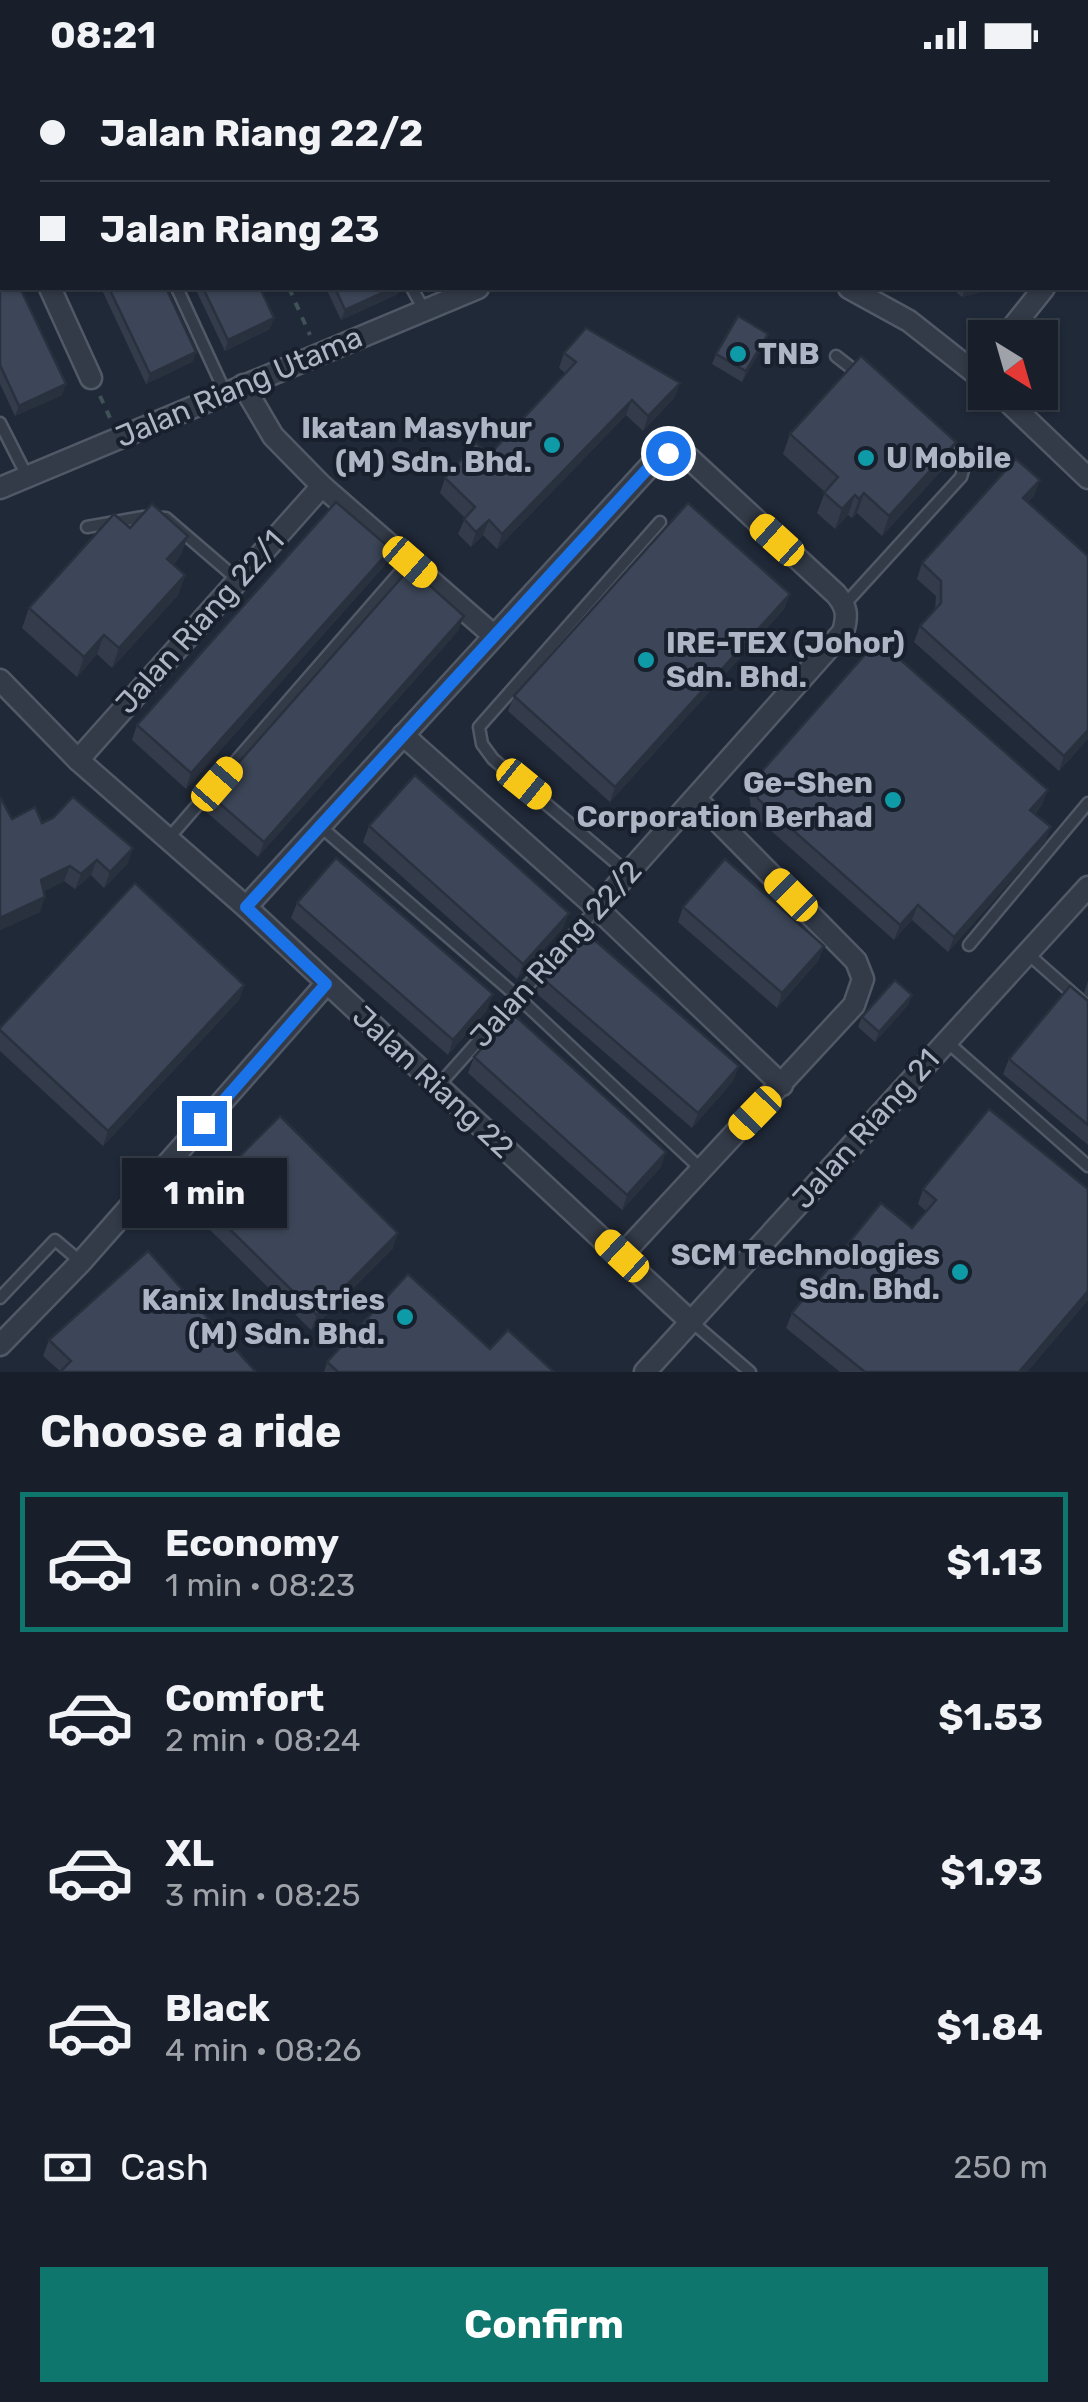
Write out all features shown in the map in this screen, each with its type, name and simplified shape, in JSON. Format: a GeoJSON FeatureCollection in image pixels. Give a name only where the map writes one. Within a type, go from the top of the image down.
{"type":"FeatureCollection","features":[{"type":"Feature","properties":{"kind":"street"},"geometry":{"type":"LineString","coordinates":[[51,290],[91,378]]}},
{"type":"Feature","properties":{"kind":"street","name":"Jalan Riang Utama"},"geometry":{"type":"LineString","coordinates":[[0,488],[473,290]]}},
{"type":"Feature","properties":{"kind":"street"},"geometry":{"type":"LineString","coordinates":[[852,290],[909,320],[968,361]]}},
{"type":"Feature","properties":{"kind":"street"},"geometry":{"type":"LineString","coordinates":[[1018,320],[1042,290]]}},
{"type":"Feature","properties":{"kind":"street"},"geometry":{"type":"LineString","coordinates":[[234,388],[273,436],[322,486],[493,634]]}},
{"type":"Feature","properties":{"kind":"street"},"geometry":{"type":"LineString","coordinates":[[1017,410],[1088,478]]}},
{"type":"Feature","properties":{"kind":"street"},"geometry":{"type":"LineString","coordinates":[[246,907],[651,465],[675,452],[689,458],[845,604]]}},
{"type":"Feature","properties":{"kind":"street","name":"Jalan Riang 22/1"},"geometry":{"type":"LineString","coordinates":[[78,760],[322,486]]}},
{"type":"Feature","properties":{"kind":"street","name":"Jalan Riang 22/2"},"geometry":{"type":"LineString","coordinates":[[597,908],[843,632],[848,618],[845,604]]}},
{"type":"Feature","properties":{"kind":"street","name":"Jalan Riang 22"},"geometry":{"type":"LineString","coordinates":[[0,680],[78,760],[246,907],[691,1322]]}},
{"type":"Feature","properties":{"kind":"street"},"geometry":{"type":"LineString","coordinates":[[403,736],[597,908],[782,1084]]}},
{"type":"Feature","properties":{"kind":"street"},"geometry":{"type":"LineString","coordinates":[[622,1256],[854,1005],[863,979],[856,961],[696,800]]}},
{"type":"Feature","properties":{"kind":"street","name":"Jalan Riang 21"},"geometry":{"type":"LineString","coordinates":[[645,1372],[1088,887]]}},
{"type":"Feature","properties":{"kind":"street"},"geometry":{"type":"LineString","coordinates":[[0,1345],[82,1262],[326,984]]}},
{"type":"Feature","properties":{"kind":"lane"},"geometry":{"type":"LineString","coordinates":[[178,290],[234,388]]}},
{"type":"Feature","properties":{"kind":"lane"},"geometry":{"type":"LineString","coordinates":[[413,290],[424,310]]}},
{"type":"Feature","properties":{"kind":"lane"},"geometry":{"type":"LineString","coordinates":[[836,356],[867,381]]}},
{"type":"Feature","properties":{"kind":"lane"},"geometry":{"type":"LineString","coordinates":[[0,423],[26,476]]}},
{"type":"Feature","properties":{"kind":"lane"},"geometry":{"type":"LineString","coordinates":[[845,604],[962,477],[964,467],[960,461],[928,432]]}},
{"type":"Feature","properties":{"kind":"lane"},"geometry":{"type":"LineString","coordinates":[[87,527],[143,517],[166,518],[237,579]]}},
{"type":"Feature","properties":{"kind":"lane"},"geometry":{"type":"LineString","coordinates":[[628,873],[493,758],[482,744],[479,727],[660,522]]}},
{"type":"Feature","properties":{"kind":"lane"},"geometry":{"type":"LineString","coordinates":[[168,839],[410,562]]}},
{"type":"Feature","properties":{"kind":"lane"},"geometry":{"type":"LineString","coordinates":[[969,945],[1088,804]]}},
{"type":"Feature","properties":{"kind":"lane"},"geometry":{"type":"LineString","coordinates":[[321,826],[518,998],[701,1169]]}},
{"type":"Feature","properties":{"kind":"lane","name":"Jalan Riang 22/2"},"geometry":{"type":"LineString","coordinates":[[439,1086],[597,908]]}},
{"type":"Feature","properties":{"kind":"lane"},"geometry":{"type":"LineString","coordinates":[[1026,952],[1088,1006]]}},
{"type":"Feature","properties":{"kind":"lane"},"geometry":{"type":"LineString","coordinates":[[946,1041],[1088,1166]]}},
{"type":"Feature","properties":{"kind":"lane"},"geometry":{"type":"LineString","coordinates":[[0,1298],[55,1240],[82,1262]]}},
{"type":"Feature","properties":{"kind":"lane"},"geometry":{"type":"LineString","coordinates":[[691,1322],[750,1372]]}},
{"type":"Feature","properties":{"kind":"path"},"geometry":{"type":"LineString","coordinates":[[290,290],[318,353]]}},
{"type":"Feature","properties":{"kind":"path"},"geometry":{"type":"LineString","coordinates":[[91,378],[116,430]]}},
{"type":"Feature","properties":{"kind":"building"},"geometry":{"type":"Polygon","coordinates":[[[0,290],[21,290],[66,384],[19,406],[0,365],[0,290]]]}},
{"type":"Feature","properties":{"kind":"building"},"geometry":{"type":"Polygon","coordinates":[[[110,290],[167,290],[196,352],[150,374],[110,290]]]}},
{"type":"Feature","properties":{"kind":"building"},"geometry":{"type":"Polygon","coordinates":[[[204,290],[261,290],[274,318],[228,340],[204,290]]]}},
{"type":"Feature","properties":{"kind":"building"},"geometry":{"type":"Polygon","coordinates":[[[336,290],[389,290],[345,310],[336,290]]]}},
{"type":"Feature","properties":{"kind":"building","name":"TNB"},"geometry":{"type":"Polygon","coordinates":[[[738,316],[768,334],[746,371],[716,354],[738,316]]]}},
{"type":"Feature","properties":{"kind":"building","name":"Ikatan Masyhur (M) Sdn. Bhd."},"geometry":{"type":"Polygon","coordinates":[[[586,328],[680,383],[648,416],[632,400],[502,534],[489,520],[476,532],[464,519],[475,507],[445,478],[476,443],[489,455],[576,362],[564,353],[586,328]]]}},
{"type":"Feature","properties":{"kind":"building","name":"U Mobile"},"geometry":{"type":"Polygon","coordinates":[[[861,356],[956,442],[889,516],[864,493],[859,499],[855,495],[842,509],[824,493],[838,477],[790,434],[861,356]]]}},
{"type":"Feature","properties":{"kind":"building"},"geometry":{"type":"Polygon","coordinates":[[[1016,459],[1040,480],[1023,498],[1088,556],[1088,730],[1064,756],[920,626],[941,603],[941,581],[922,563],[1016,459]]]}},
{"type":"Feature","properties":{"kind":"building"},"geometry":{"type":"Polygon","coordinates":[[[336,502],[391,549],[191,773],[137,725],[336,502]]]}},
{"type":"Feature","properties":{"kind":"building","name":"IRE-TEX (Johor) Sdn. Bhd."},"geometry":{"type":"Polygon","coordinates":[[[688,503],[790,594],[615,787],[514,696],[688,503]]]}},
{"type":"Feature","properties":{"kind":"building"},"geometry":{"type":"Polygon","coordinates":[[[152,504],[188,536],[167,559],[185,575],[119,648],[104,635],[84,657],[29,608],[114,514],[130,528],[152,504]]]}},
{"type":"Feature","properties":{"kind":"building"},"geometry":{"type":"Polygon","coordinates":[[[410,568],[464,616],[264,842],[210,795],[410,568]]]}},
{"type":"Feature","properties":{"kind":"building","name":"Ge-Shen Corporation Berhad"},"geometry":{"type":"Polygon","coordinates":[[[878,640],[1048,790],[1030,810],[1051,827],[954,937],[918,905],[900,925],[758,799],[755,779],[878,640]]]}},
{"type":"Feature","properties":{"kind":"building"},"geometry":{"type":"Polygon","coordinates":[[[415,775],[569,913],[523,964],[369,826],[415,775]]]}},
{"type":"Feature","properties":{"kind":"building"},"geometry":{"type":"Polygon","coordinates":[[[0,797],[12,819],[35,807],[42,823],[53,818],[73,797],[133,848],[110,872],[97,860],[81,874],[70,866],[41,880],[45,897],[0,918],[0,797]]]}},
{"type":"Feature","properties":{"kind":"building"},"geometry":{"type":"Polygon","coordinates":[[[336,858],[493,994],[453,1040],[297,903],[336,858]]]}},
{"type":"Feature","properties":{"kind":"building"},"geometry":{"type":"Polygon","coordinates":[[[725,859],[824,946],[782,993],[683,907],[725,859]]]}},
{"type":"Feature","properties":{"kind":"building"},"geometry":{"type":"Polygon","coordinates":[[[135,883],[244,985],[108,1131],[0,1028],[135,883]]]}},
{"type":"Feature","properties":{"kind":"building"},"geometry":{"type":"Polygon","coordinates":[[[584,931],[739,1066],[698,1113],[542,978],[584,931]]]}},
{"type":"Feature","properties":{"kind":"building"},"geometry":{"type":"Polygon","coordinates":[[[895,980],[912,995],[879,1032],[862,1017],[895,980]]]}},
{"type":"Feature","properties":{"kind":"building"},"geometry":{"type":"Polygon","coordinates":[[[1070,986],[1088,1001],[1088,1125],[1009,1059],[1070,986]]]}},
{"type":"Feature","properties":{"kind":"building"},"geometry":{"type":"Polygon","coordinates":[[[513,1014],[666,1152],[627,1195],[474,1057],[513,1014]]]}},
{"type":"Feature","properties":{"kind":"building","name":"SCM Technologies Sdn. Bhd."},"geometry":{"type":"Polygon","coordinates":[[[989,1109],[1088,1189],[1088,1291],[1019,1372],[865,1372],[792,1313],[881,1203],[912,1228],[936,1200],[923,1189],[989,1109]]]}},
{"type":"Feature","properties":{"kind":"building"},"geometry":{"type":"Polygon","coordinates":[[[280,1116],[398,1233],[317,1315],[198,1198],[280,1116]]]}},
{"type":"Feature","properties":{"kind":"building"},"geometry":{"type":"Polygon","coordinates":[[[148,1251],[256,1372],[60,1372],[71,1361],[49,1340],[148,1251]]]}},
{"type":"Feature","properties":{"kind":"building","name":"Kanix Industries (M) Sdn. Bhd."},"geometry":{"type":"Polygon","coordinates":[[[408,1274],[490,1349],[508,1330],[554,1372],[338,1372],[327,1362],[408,1274]]]}},
{"type":"Feature","properties":{"kind":"place","name":"TNB"},"geometry":{"type":"Point","coordinates":[738,354]}},
{"type":"Feature","properties":{"kind":"place","name":"Ikatan Masyhur (M) Sdn. Bhd."},"geometry":{"type":"Point","coordinates":[552,445]}},
{"type":"Feature","properties":{"kind":"place","name":"U Mobile"},"geometry":{"type":"Point","coordinates":[866,458]}},
{"type":"Feature","properties":{"kind":"place","name":"IRE-TEX (Johor) Sdn. Bhd."},"geometry":{"type":"Point","coordinates":[646,660]}},
{"type":"Feature","properties":{"kind":"place","name":"Ge-Shen Corporation Berhad"},"geometry":{"type":"Point","coordinates":[893,800]}},
{"type":"Feature","properties":{"kind":"place","name":"SCM Technologies Sdn. Bhd."},"geometry":{"type":"Point","coordinates":[960,1272]}},
{"type":"Feature","properties":{"kind":"place","name":"Kanix Industries (M) Sdn. Bhd."},"geometry":{"type":"Point","coordinates":[405,1317]}},
{"type":"Feature","properties":{"kind":"route"},"geometry":{"type":"LineString","coordinates":[[204,1123],[326,984],[246,907],[493,634],[651,465],[668,453]]}}]}
